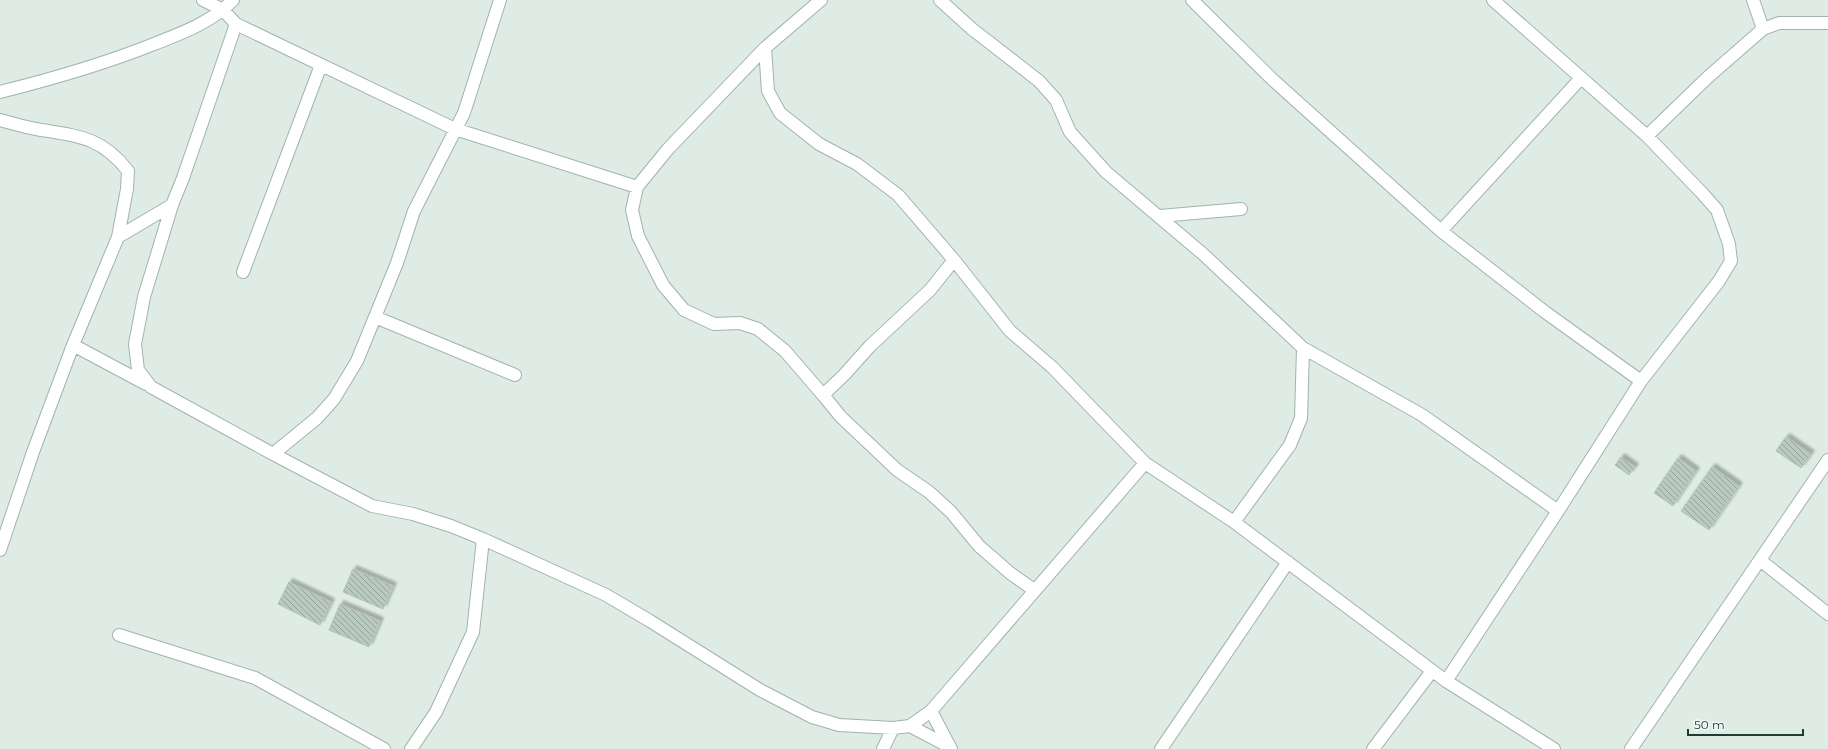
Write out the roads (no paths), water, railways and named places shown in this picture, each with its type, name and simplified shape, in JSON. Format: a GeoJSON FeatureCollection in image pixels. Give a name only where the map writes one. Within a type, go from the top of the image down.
{"type":"FeatureCollection","features":[{"type":"Feature","properties":{"kind":"street"},"geometry":{"type":"LineString","coordinates":[[203,0],[223,10],[236,24],[455,129],[638,187]]}},
{"type":"Feature","properties":{"kind":"street"},"geometry":{"type":"LineString","coordinates":[[0,92],[56,78],[121,57],[192,28],[223,10],[233,0]]}},
{"type":"Feature","properties":{"kind":"street"},"geometry":{"type":"LineString","coordinates":[[273,454],[316,418],[334,400],[357,361],[397,263],[414,211],[464,114],[500,0]]}},
{"type":"Feature","properties":{"kind":"street"},"geometry":{"type":"LineString","coordinates":[[940,0],[972,29],[1039,81],[1056,100],[1070,132],[1106,172],[1160,216],[1203,254],[1303,348],[1422,415],[1558,511]]}},
{"type":"Feature","properties":{"kind":"street"},"geometry":{"type":"LineString","coordinates":[[1192,0],[1273,80],[1441,231],[1545,312],[1641,381]]}},
{"type":"Feature","properties":{"kind":"street"},"geometry":{"type":"LineString","coordinates":[[1446,681],[1558,511],[1641,381],[1719,281],[1731,261],[1729,244],[1718,210],[1647,136],[1493,0]]}},
{"type":"Feature","properties":{"kind":"street"},"geometry":{"type":"LineString","coordinates":[[1753,0],[1763,29]]}},
{"type":"Feature","properties":{"kind":"street"},"geometry":{"type":"LineString","coordinates":[[818,1],[764,48],[668,149],[638,187],[632,210],[638,236],[663,285],[684,310],[714,324],[740,323],[758,329],[785,351],[842,417],[897,470],[929,492],[951,512],[978,546],[1010,573],[1034,590]]}},
{"type":"Feature","properties":{"kind":"street"},"geometry":{"type":"LineString","coordinates":[[1647,136],[1708,77],[1763,29],[1779,23],[1828,23]]}},
{"type":"Feature","properties":{"kind":"street"},"geometry":{"type":"LineString","coordinates":[[151,387],[138,370],[136,344],[144,297],[172,205],[183,178],[236,24]]}},
{"type":"Feature","properties":{"kind":"street"},"geometry":{"type":"LineString","coordinates":[[764,48],[768,91],[780,113],[819,144],[857,164],[898,195],[954,260],[982,298],[1010,331],[1052,367],[1145,463],[1234,522],[1446,681],[1554,749]]}},
{"type":"Feature","properties":{"kind":"street"},"geometry":{"type":"LineString","coordinates":[[242,272],[321,65]]}},
{"type":"Feature","properties":{"kind":"street"},"geometry":{"type":"LineString","coordinates":[[1441,231],[1581,78]]}},
{"type":"Feature","properties":{"kind":"street"},"geometry":{"type":"LineString","coordinates":[[0,120],[35,129],[67,133],[92,140],[117,156],[128,171],[127,189],[118,237],[73,345],[1,543]]}},
{"type":"Feature","properties":{"kind":"street"},"geometry":{"type":"LineString","coordinates":[[118,237],[172,205]]}},
{"type":"Feature","properties":{"kind":"street"},"geometry":{"type":"LineString","coordinates":[[1160,216],[1241,208]]}},
{"type":"Feature","properties":{"kind":"street"},"geometry":{"type":"LineString","coordinates":[[823,394],[844,375],[870,346],[930,290],[954,260]]}},
{"type":"Feature","properties":{"kind":"street"},"geometry":{"type":"LineString","coordinates":[[375,317],[515,375]]}},
{"type":"Feature","properties":{"kind":"street"},"geometry":{"type":"LineString","coordinates":[[73,345],[372,506],[413,514],[451,526],[606,595],[760,690],[812,718],[839,725],[894,728],[910,726],[931,711],[1145,463]]}},
{"type":"Feature","properties":{"kind":"street"},"geometry":{"type":"LineString","coordinates":[[1234,522],[1290,445],[1301,418],[1303,348]]}},
{"type":"Feature","properties":{"kind":"street"},"geometry":{"type":"LineString","coordinates":[[1631,749],[1828,460]]}},
{"type":"Feature","properties":{"kind":"street"},"geometry":{"type":"LineString","coordinates":[[411,749],[436,712],[473,632],[483,539]]}},
{"type":"Feature","properties":{"kind":"street"},"geometry":{"type":"LineString","coordinates":[[1760,560],[1828,614]]}},
{"type":"Feature","properties":{"kind":"street"},"geometry":{"type":"LineString","coordinates":[[1161,749],[1170,739],[1233,641],[1288,562]]}},
{"type":"Feature","properties":{"kind":"street"},"geometry":{"type":"LineString","coordinates":[[119,635],[255,678],[384,749]]}},
{"type":"Feature","properties":{"kind":"street"},"geometry":{"type":"LineString","coordinates":[[1373,749],[1432,671]]}},
{"type":"Feature","properties":{"kind":"street"},"geometry":{"type":"LineString","coordinates":[[931,711],[951,748]]}},
{"type":"Feature","properties":{"kind":"street"},"geometry":{"type":"LineString","coordinates":[[910,726],[951,748]]}},
{"type":"Feature","properties":{"kind":"street"},"geometry":{"type":"LineString","coordinates":[[883,749],[894,728]]}}]}
